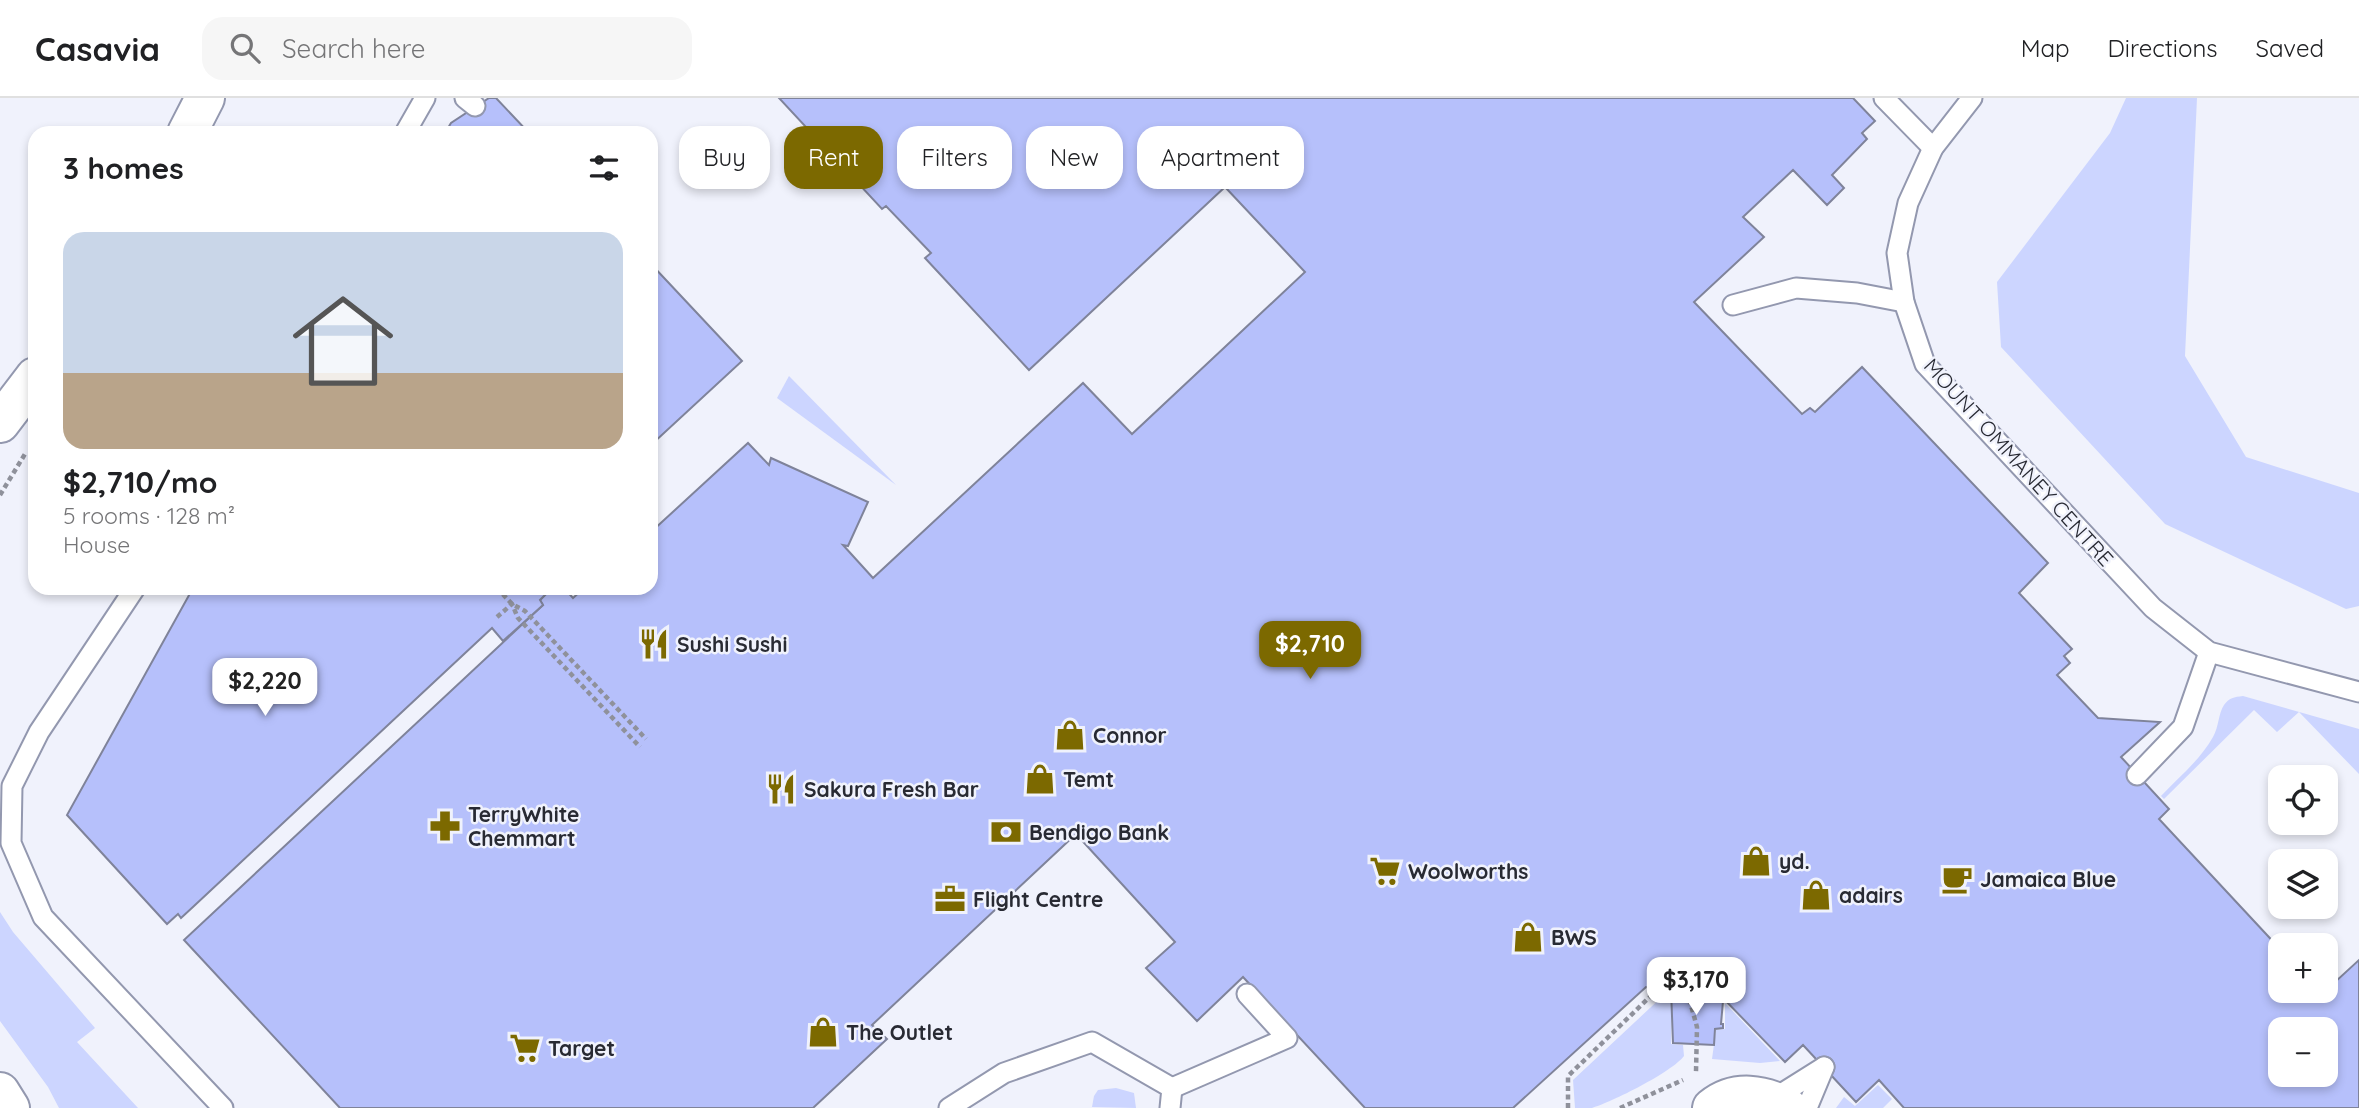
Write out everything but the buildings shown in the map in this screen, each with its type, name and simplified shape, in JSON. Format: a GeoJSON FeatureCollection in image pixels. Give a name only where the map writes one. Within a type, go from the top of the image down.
{"type":"FeatureCollection","features":[{"type":"Feature","properties":{"kind":"main road"},"geometry":{"type":"LineString","coordinates":[[191,126],[205,98]]}},
{"type":"Feature","properties":{"kind":"main road"},"geometry":{"type":"LineString","coordinates":[[0,423],[28,386]]}},
{"type":"Feature","properties":{"kind":"main road"},"geometry":{"type":"LineString","coordinates":[[0,1092],[10,1108]]}},
{"type":"Feature","properties":{"kind":"main road"},"geometry":{"type":"LineString","coordinates":[[1709,1099],[1754,1095],[1789,1105]]}},
{"type":"Feature","properties":{"kind":"lane"},"geometry":{"type":"LineString","coordinates":[[409,126],[425,98]]}},
{"type":"Feature","properties":{"kind":"lane"},"geometry":{"type":"LineString","coordinates":[[1884,98],[1933,148]]}},
{"type":"Feature","properties":{"kind":"lane","name":"MOUNT OMMANEY CENTRE"},"geometry":{"type":"LineString","coordinates":[[1972,98],[1933,148],[1908,203],[1897,253],[1903,302],[1925,363],[2153,608],[2209,652],[2359,692]]}},
{"type":"Feature","properties":{"kind":"lane"},"geometry":{"type":"LineString","coordinates":[[1733,305],[1796,288],[1857,293],[1903,302]]}},
{"type":"Feature","properties":{"kind":"lane"},"geometry":{"type":"LineString","coordinates":[[130,595],[39,732],[12,786],[11,843],[44,917],[223,1108]]}},
{"type":"Feature","properties":{"kind":"lane"},"geometry":{"type":"LineString","coordinates":[[2137,775],[2183,727],[2209,652]]}},
{"type":"Feature","properties":{"kind":"lane"},"geometry":{"type":"LineString","coordinates":[[949,1108],[1004,1073],[1092,1042],[1172,1098],[1287,1038],[1247,994]]}},
{"type":"Feature","properties":{"kind":"path"},"geometry":{"type":"LineString","coordinates":[[0,495],[28,450]]}},
{"type":"Feature","properties":{"kind":"path"},"geometry":{"type":"LineString","coordinates":[[504,595],[512,604],[525,611],[646,739]]}},
{"type":"Feature","properties":{"kind":"path"},"geometry":{"type":"LineString","coordinates":[[497,617],[512,604]]}},
{"type":"Feature","properties":{"kind":"path"},"geometry":{"type":"LineString","coordinates":[[512,604],[518,618],[640,747]]}},
{"type":"Feature","properties":{"kind":"path"},"geometry":{"type":"LineString","coordinates":[[1568,1108],[1568,1076],[1659,988]]}},
{"type":"Feature","properties":{"kind":"path"},"geometry":{"type":"LineString","coordinates":[[1687,990],[1697,1027],[1709,1099]]}},
{"type":"Feature","properties":{"kind":"shaded area"},"geometry":{"type":"Polygon","coordinates":[[[2126,98],[2197,98],[2185,356],[2246,457],[2359,493],[2359,606],[2346,609],[2165,524],[2001,347],[1997,282],[2110,133],[2126,98]]]}},
{"type":"Feature","properties":{"kind":"shaded area"},"geometry":{"type":"Polygon","coordinates":[[[789,376],[896,485],[777,398],[789,376]]]}},
{"type":"Feature","properties":{"kind":"shaded area"},"geometry":{"type":"Polygon","coordinates":[[[2243,696],[2359,729],[2359,774],[2299,712],[2277,732],[2254,710],[2164,799],[2161,796],[2208,745],[2224,705],[2232,698],[2243,696]]]}},
{"type":"Feature","properties":{"kind":"shaded area"},"geometry":{"type":"Polygon","coordinates":[[[0,912],[13,932],[95,1028],[77,1042],[138,1108],[59,1108],[48,1087],[0,1021],[0,912]]]}},
{"type":"Feature","properties":{"kind":"shaded area"},"geometry":{"type":"Polygon","coordinates":[[[1666,993],[1672,995],[1671,1044],[1683,1045],[1684,1056],[1655,1078],[1627,1093],[1592,1108],[1575,1108],[1573,1080],[1666,993]]]}},
{"type":"Feature","properties":{"kind":"shaded area"},"geometry":{"type":"Polygon","coordinates":[[[1725,1003],[1780,1061],[1760,1063],[1712,1059],[1716,1030],[1725,1029],[1725,1003]]]}},
{"type":"Feature","properties":{"kind":"shaded area"},"geometry":{"type":"Polygon","coordinates":[[[1878,1085],[1892,1099],[1883,1108],[1836,1108],[1844,1097],[1855,1106],[1878,1085]]]}},
{"type":"Feature","properties":{"kind":"shaded area"},"geometry":{"type":"Polygon","coordinates":[[[1116,1088],[1134,1093],[1136,1108],[1092,1107],[1098,1090],[1116,1088]]]}},
{"type":"Feature","properties":{"kind":"place","name":"Sushi Sushi"},"geometry":{"type":"Point","coordinates":[654,644]}},
{"type":"Feature","properties":{"kind":"place","name":"Connor"},"geometry":{"type":"Point","coordinates":[1070,735]}},
{"type":"Feature","properties":{"kind":"place","name":"Temt"},"geometry":{"type":"Point","coordinates":[1040,779]}},
{"type":"Feature","properties":{"kind":"place","name":"Sakura Fresh Bar"},"geometry":{"type":"Point","coordinates":[781,789]}},
{"type":"Feature","properties":{"kind":"place","name":"TerryWhite Chemmart"},"geometry":{"type":"Point","coordinates":[445,826]}},
{"type":"Feature","properties":{"kind":"place","name":"Bendigo Bank"},"geometry":{"type":"Point","coordinates":[1006,832]}},
{"type":"Feature","properties":{"kind":"place","name":"yd."},"geometry":{"type":"Point","coordinates":[1756,861]}},
{"type":"Feature","properties":{"kind":"place","name":"Woolworths"},"geometry":{"type":"Point","coordinates":[1385,871]}},
{"type":"Feature","properties":{"kind":"place","name":"Jamaica Blue"},"geometry":{"type":"Point","coordinates":[1957,879]}},
{"type":"Feature","properties":{"kind":"place","name":"adairs"},"geometry":{"type":"Point","coordinates":[1816,895]}},
{"type":"Feature","properties":{"kind":"place","name":"Flight Centre"},"geometry":{"type":"Point","coordinates":[950,899]}},
{"type":"Feature","properties":{"kind":"place","name":"BWS"},"geometry":{"type":"Point","coordinates":[1528,937]}},
{"type":"Feature","properties":{"kind":"place","name":"The Outlet"},"geometry":{"type":"Point","coordinates":[823,1032]}},
{"type":"Feature","properties":{"kind":"place","name":"Target"},"geometry":{"type":"Point","coordinates":[525,1048]}}]}
